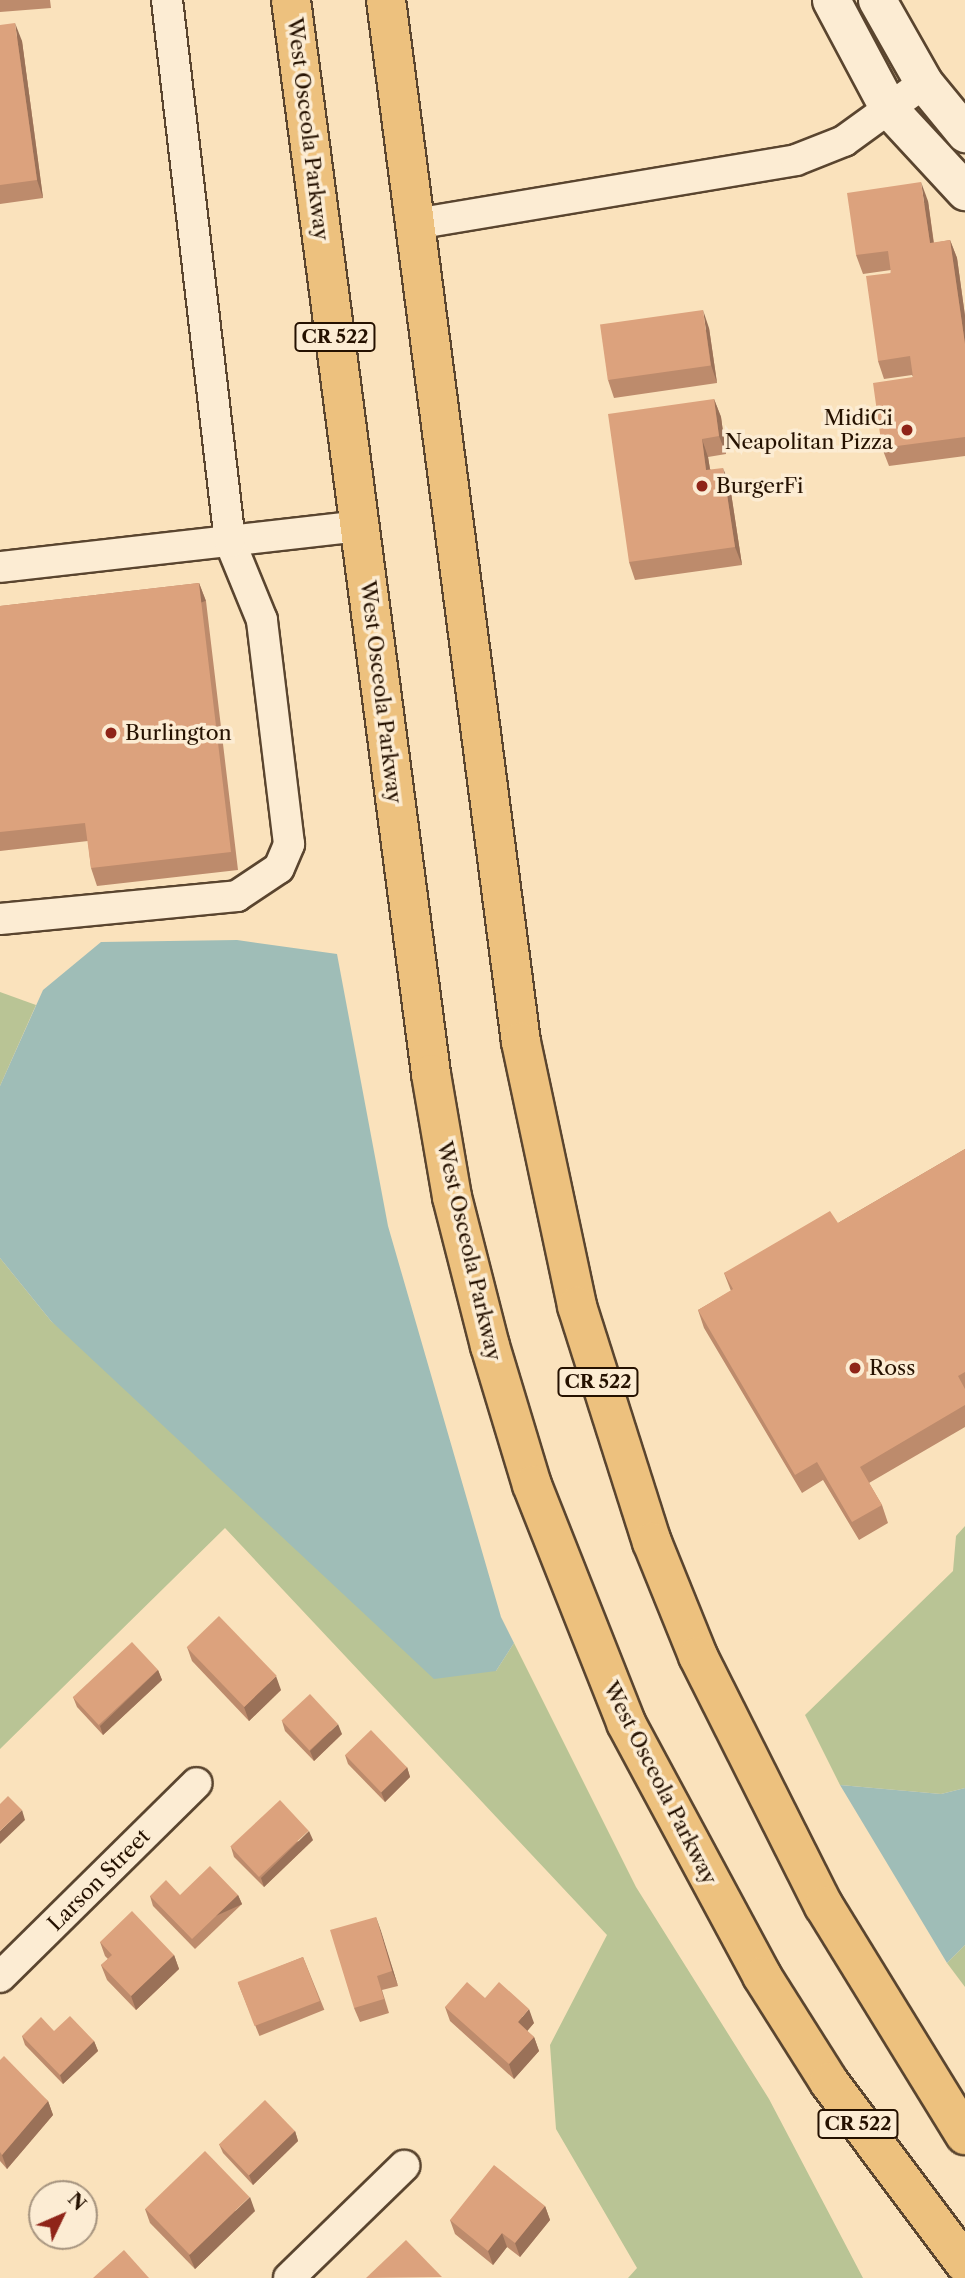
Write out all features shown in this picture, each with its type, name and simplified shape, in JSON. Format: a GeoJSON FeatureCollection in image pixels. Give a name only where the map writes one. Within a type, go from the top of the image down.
{"type":"FeatureCollection","features":[{"type":"Feature","properties":{"kind":"main road","name":"West Osceola Parkway"},"geometry":{"type":"LineString","coordinates":[[292,0],[360,526],[452,1197],[532,1485],[626,1723],[700,1866],[829,2082],[965,2264]]}},
{"type":"Feature","properties":{"kind":"main road","name":"CR 522"},"geometry":{"type":"LineString","coordinates":[[386,0],[521,1042],[547,1185],[607,1414],[687,1630],[757,1779],[824,1906],[965,2136]]}},
{"type":"Feature","properties":{"kind":"street"},"geometry":{"type":"LineString","coordinates":[[0,919],[237,897],[279,868],[289,844],[262,620],[230,542],[167,0]]}},
{"type":"Feature","properties":{"kind":"street"},"geometry":{"type":"LineString","coordinates":[[831,0],[889,109],[965,191]]}},
{"type":"Feature","properties":{"kind":"street"},"geometry":{"type":"LineString","coordinates":[[877,0],[924,83],[965,133]]}},
{"type":"Feature","properties":{"kind":"street"},"geometry":{"type":"LineString","coordinates":[[415,223],[796,160],[844,141],[924,83]]}},
{"type":"Feature","properties":{"kind":"street"},"geometry":{"type":"LineString","coordinates":[[0,568],[360,526]]}},
{"type":"Feature","properties":{"kind":"street","name":"Larson Street"},"geometry":{"type":"LineString","coordinates":[[0,1977],[197,1783]]}},
{"type":"Feature","properties":{"kind":"street"},"geometry":{"type":"LineString","coordinates":[[289,2278],[404,2166]]}},
{"type":"Feature","properties":{"kind":"green space"},"geometry":{"type":"Polygon","coordinates":[[[0,992],[36,1005],[0,1086],[0,992]]]}},
{"type":"Feature","properties":{"kind":"green space"},"geometry":{"type":"Polygon","coordinates":[[[0,1258],[51,1321],[496,1671],[514,1643],[636,1887],[769,2099],[863,2278],[628,2278],[637,2268],[556,2129],[550,2045],[607,1935],[225,1528],[0,1749],[0,1258]]]}},
{"type":"Feature","properties":{"kind":"green space"},"geometry":{"type":"Polygon","coordinates":[[[965,1526],[965,1788],[941,1794],[840,1785],[805,1715],[953,1571],[956,1536],[965,1526]]]}},
{"type":"Feature","properties":{"kind":"green space"},"geometry":{"type":"Polygon","coordinates":[[[965,1945],[965,1987],[947,1963],[965,1945]]]}},
{"type":"Feature","properties":{"kind":"water"},"geometry":{"type":"Polygon","coordinates":[[[237,940],[337,954],[388,1226],[501,1617],[514,1643],[496,1671],[434,1679],[51,1321],[0,1258],[0,1086],[43,990],[101,942],[237,940]]]}},
{"type":"Feature","properties":{"kind":"water"},"geometry":{"type":"Polygon","coordinates":[[[840,1785],[941,1794],[965,1788],[965,1945],[947,1963],[840,1785]]]}},
{"type":"Feature","properties":{"kind":"building"},"geometry":{"type":"Polygon","coordinates":[[[15,23],[37,180],[0,185],[0,25],[15,23]]]}},
{"type":"Feature","properties":{"kind":"building"},"geometry":{"type":"Polygon","coordinates":[[[921,182],[930,243],[950,240],[965,344],[965,437],[882,448],[873,383],[913,377],[910,356],[878,361],[866,276],[891,273],[888,251],[856,255],[847,193],[921,182]]]}},
{"type":"Feature","properties":{"kind":"building"},"geometry":{"type":"Polygon","coordinates":[[[703,310],[711,365],[608,380],[600,324],[703,310]]]}},
{"type":"Feature","properties":{"kind":"building"},"geometry":{"type":"Polygon","coordinates":[[[714,399],[719,436],[702,439],[706,470],[723,468],[735,547],[629,562],[608,414],[714,399]]]}},
{"type":"Feature","properties":{"kind":"building","name":"Burlington"},"geometry":{"type":"Polygon","coordinates":[[[199,583],[231,852],[91,868],[85,823],[0,832],[0,606],[199,583]]]}},
{"type":"Feature","properties":{"kind":"building"},"geometry":{"type":"Polygon","coordinates":[[[965,1149],[965,1372],[958,1376],[965,1389],[965,1405],[860,1467],[882,1505],[852,1522],[817,1462],[795,1475],[698,1310],[733,1289],[724,1273],[830,1211],[838,1223],[965,1149]]]}},
{"type":"Feature","properties":{"kind":"building"},"geometry":{"type":"Polygon","coordinates":[[[219,1616],[277,1676],[244,1707],[187,1647],[219,1616]]]}},
{"type":"Feature","properties":{"kind":"building"},"geometry":{"type":"Polygon","coordinates":[[[132,1642],[158,1670],[99,1725],[73,1697],[132,1642]]]}},
{"type":"Feature","properties":{"kind":"building"},"geometry":{"type":"Polygon","coordinates":[[[310,1694],[338,1724],[309,1751],[281,1721],[310,1694]]]}},
{"type":"Feature","properties":{"kind":"building"},"geometry":{"type":"Polygon","coordinates":[[[371,1730],[407,1767],[381,1792],[345,1755],[371,1730]]]}},
{"type":"Feature","properties":{"kind":"building"},"geometry":{"type":"Polygon","coordinates":[[[8,1796],[22,1810],[0,1831],[0,1804],[8,1796]]]}},
{"type":"Feature","properties":{"kind":"building"},"geometry":{"type":"Polygon","coordinates":[[[280,1800],[309,1831],[259,1877],[230,1846],[280,1800]]]}},
{"type":"Feature","properties":{"kind":"building"},"geometry":{"type":"Polygon","coordinates":[[[210,1866],[238,1895],[192,1939],[150,1896],[166,1880],[180,1895],[210,1866]]]}},
{"type":"Feature","properties":{"kind":"building"},"geometry":{"type":"Polygon","coordinates":[[[132,1911],[174,1955],[131,1996],[101,1965],[112,1955],[100,1942],[132,1911]]]}},
{"type":"Feature","properties":{"kind":"building"},"geometry":{"type":"Polygon","coordinates":[[[376,1917],[392,1971],[377,1976],[384,1999],[354,2008],[330,1930],[376,1917]]]}},
{"type":"Feature","properties":{"kind":"building"},"geometry":{"type":"Polygon","coordinates":[[[303,1957],[320,2001],[254,2026],[238,1982],[303,1957]]]}},
{"type":"Feature","properties":{"kind":"building"},"geometry":{"type":"Polygon","coordinates":[[[467,1982],[485,1998],[499,1982],[529,2009],[518,2022],[534,2037],[509,2064],[445,2007],[467,1982]]]}},
{"type":"Feature","properties":{"kind":"building"},"geometry":{"type":"Polygon","coordinates":[[[70,2016],[94,2041],[60,2075],[22,2036],[41,2017],[54,2031],[70,2016]]]}},
{"type":"Feature","properties":{"kind":"building"},"geometry":{"type":"Polygon","coordinates":[[[4,2056],[48,2101],[2,2155],[0,2060],[4,2056]]]}},
{"type":"Feature","properties":{"kind":"building"},"geometry":{"type":"Polygon","coordinates":[[[265,2100],[295,2131],[249,2175],[219,2144],[265,2100]]]}},
{"type":"Feature","properties":{"kind":"building"},"geometry":{"type":"Polygon","coordinates":[[[205,2151],[249,2197],[190,2255],[145,2209],[205,2151]]]}},
{"type":"Feature","properties":{"kind":"building"},"geometry":{"type":"Polygon","coordinates":[[[494,2165],[545,2206],[515,2243],[502,2233],[488,2251],[450,2220],[494,2165]]]}},
{"type":"Feature","properties":{"kind":"building"},"geometry":{"type":"Polygon","coordinates":[[[406,2240],[442,2277],[366,2278],[406,2240]]]}},
{"type":"Feature","properties":{"kind":"building"},"geometry":{"type":"Polygon","coordinates":[[[124,2250],[149,2278],[93,2278],[124,2250]]]}},
{"type":"Feature","properties":{"kind":"place","name":"MidiCi Neapolitan Pizza"},"geometry":{"type":"Point","coordinates":[907,430]}},
{"type":"Feature","properties":{"kind":"place","name":"BurgerFi"},"geometry":{"type":"Point","coordinates":[702,486]}},
{"type":"Feature","properties":{"kind":"place","name":"Burlington"},"geometry":{"type":"Point","coordinates":[111,733]}},
{"type":"Feature","properties":{"kind":"place","name":"Ross"},"geometry":{"type":"Point","coordinates":[855,1368]}}]}
